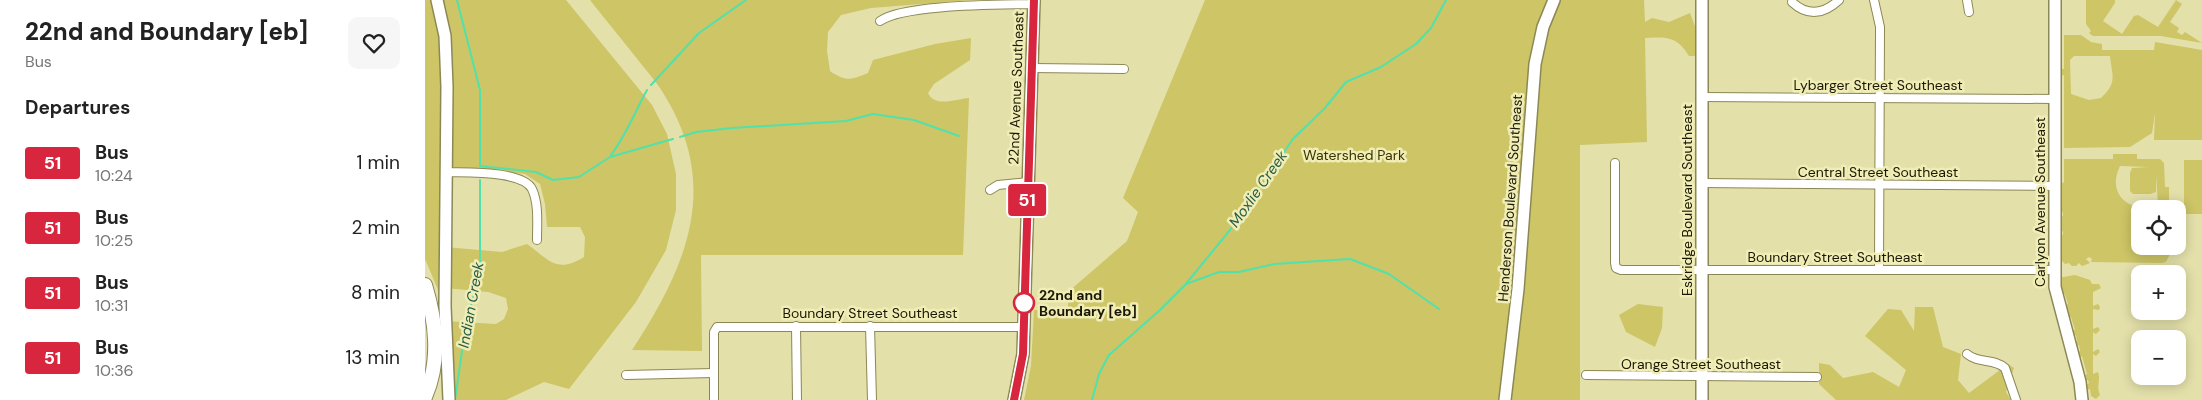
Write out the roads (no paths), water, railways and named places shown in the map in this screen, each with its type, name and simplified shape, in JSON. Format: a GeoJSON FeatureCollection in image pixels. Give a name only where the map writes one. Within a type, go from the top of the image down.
{"type":"FeatureCollection","features":[{"type":"Feature","properties":{"kind":"highway"},"geometry":{"type":"LineString","coordinates":[[425,285],[435,324],[436,352],[431,382],[425,397]]}},
{"type":"Feature","properties":{"kind":"street"},"geometry":{"type":"LineString","coordinates":[[437,0],[445,36],[447,87],[445,348],[449,400]]}},
{"type":"Feature","properties":{"kind":"street","name":"Henderson Boulevard Southeast"},"geometry":{"type":"LineString","coordinates":[[1505,400],[1518,289],[1535,64],[1543,27],[1554,0]]}},
{"type":"Feature","properties":{"kind":"street","name":"Eskridge Boulevard Southeast"},"geometry":{"type":"LineString","coordinates":[[1702,0],[1702,400]]}},
{"type":"Feature","properties":{"kind":"street"},"geometry":{"type":"LineString","coordinates":[[1792,2],[1804,11],[1816,13],[1829,9],[1839,0]]}},
{"type":"Feature","properties":{"kind":"street"},"geometry":{"type":"LineString","coordinates":[[1874,0],[1880,27],[1879,270]]}},
{"type":"Feature","properties":{"kind":"street"},"geometry":{"type":"LineString","coordinates":[[1967,0],[1969,12]]}},
{"type":"Feature","properties":{"kind":"street","name":"Carlyon Avenue Southeast"},"geometry":{"type":"LineString","coordinates":[[2055,0],[2056,295],[2083,400]]}},
{"type":"Feature","properties":{"kind":"street"},"geometry":{"type":"LineString","coordinates":[[880,21],[888,15],[903,12],[1033,2]]}},
{"type":"Feature","properties":{"kind":"street","name":"22nd Avenue Southeast"},"geometry":{"type":"LineString","coordinates":[[1014,400],[1023,354],[1033,2]]}},
{"type":"Feature","properties":{"kind":"street"},"geometry":{"type":"LineString","coordinates":[[1031,68],[1124,69]]}},
{"type":"Feature","properties":{"kind":"street","name":"Lybarger Street Southeast"},"geometry":{"type":"LineString","coordinates":[[1701,97],[2055,99]]}},
{"type":"Feature","properties":{"kind":"street","name":"Boundary Street Southeast"},"geometry":{"type":"LineString","coordinates":[[1615,163],[1616,268],[1621,270],[2055,270]]}},
{"type":"Feature","properties":{"kind":"street"},"geometry":{"type":"LineString","coordinates":[[445,172],[500,175],[526,182],[531,188],[536,203],[537,240]]}},
{"type":"Feature","properties":{"kind":"street"},"geometry":{"type":"LineString","coordinates":[[990,190],[998,185],[1028,182]]}},
{"type":"Feature","properties":{"kind":"street","name":"Central Street Southeast"},"geometry":{"type":"LineString","coordinates":[[1701,183],[2055,186]]}},
{"type":"Feature","properties":{"kind":"street"},"geometry":{"type":"LineString","coordinates":[[796,326],[797,400]]}},
{"type":"Feature","properties":{"kind":"street"},"geometry":{"type":"LineString","coordinates":[[871,326],[871,400]]}},
{"type":"Feature","properties":{"kind":"street","name":"Boundary Street Southeast"},"geometry":{"type":"LineString","coordinates":[[714,373],[714,332],[717,327],[1024,326]]}},
{"type":"Feature","properties":{"kind":"street"},"geometry":{"type":"LineString","coordinates":[[1967,354],[1978,361],[1993,362],[2005,368],[2016,400]]}},
{"type":"Feature","properties":{"kind":"street"},"geometry":{"type":"LineString","coordinates":[[626,374],[714,373],[714,400]]}},
{"type":"Feature","properties":{"kind":"street","name":"Orange Street Southeast"},"geometry":{"type":"LineString","coordinates":[[1586,375],[1817,377]]}},
{"type":"Feature","properties":{"kind":"waterway"},"geometry":{"type":"LineString","coordinates":[[457,0],[480,90],[480,166],[536,172],[553,180],[579,177],[610,157],[673,139]]}},
{"type":"Feature","properties":{"kind":"waterway"},"geometry":{"type":"LineString","coordinates":[[651,85],[699,33],[746,0]]}},
{"type":"Feature","properties":{"kind":"waterway","name":"Moxlie Creek"},"geometry":{"type":"LineString","coordinates":[[1092,400],[1099,374],[1109,355],[1185,285],[1230,230],[1293,139],[1325,108],[1346,82],[1381,67],[1416,44],[1431,28],[1446,0]]}},
{"type":"Feature","properties":{"kind":"waterway"},"geometry":{"type":"LineString","coordinates":[[611,155],[647,90]]}},
{"type":"Feature","properties":{"kind":"waterway"},"geometry":{"type":"LineString","coordinates":[[680,137],[696,132],[732,128],[846,121],[873,114],[914,120],[959,136]]}},
{"type":"Feature","properties":{"kind":"waterway","name":"Indian Creek"},"geometry":{"type":"LineString","coordinates":[[455,400],[465,330],[480,270],[480,180]]}},
{"type":"Feature","properties":{"kind":"waterway"},"geometry":{"type":"LineString","coordinates":[[1186,284],[1219,272],[1239,272],[1274,264],[1350,259],[1389,274],[1439,309]]}},
{"type":"Feature","properties":{"kind":"place","name":"22nd and Boundary [eb]"},"geometry":{"type":"Point","coordinates":[1024,303]}},
{"type":"Feature","properties":{"kind":"park label","name":"Watershed Park"},"geometry":{"type":"Point","coordinates":[1354,155]}}]}
